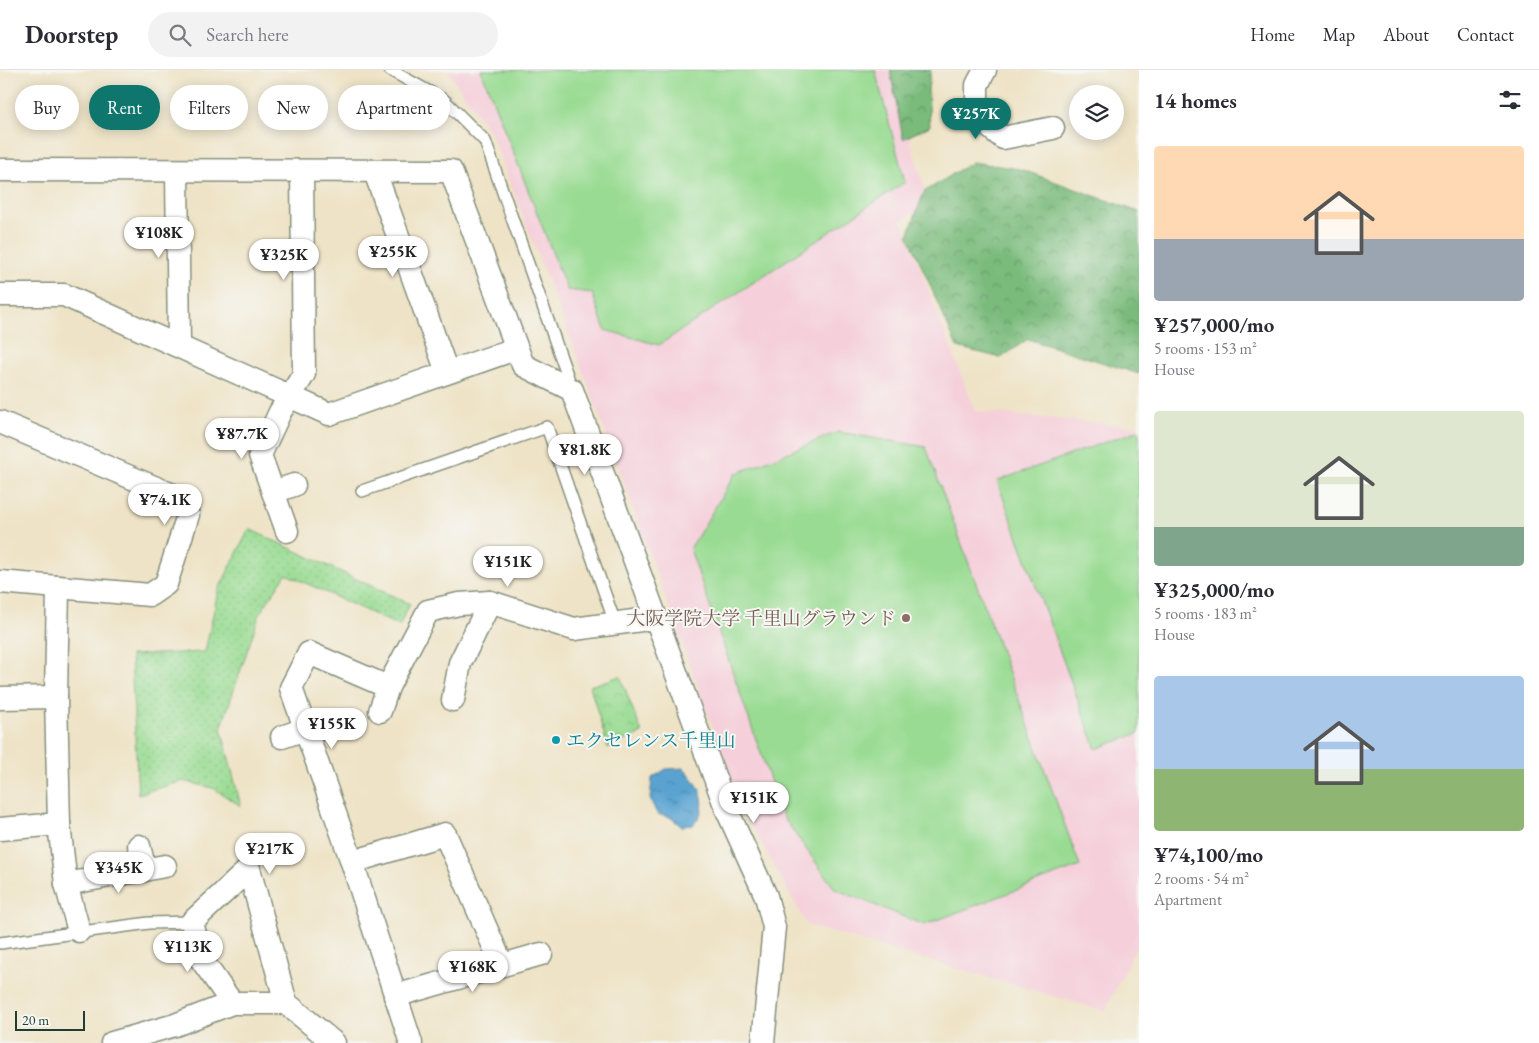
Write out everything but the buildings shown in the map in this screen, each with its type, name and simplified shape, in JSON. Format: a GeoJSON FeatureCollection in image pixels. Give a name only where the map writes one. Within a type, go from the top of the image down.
{"type":"FeatureCollection","features":[{"type":"Feature","properties":{"kind":"street"},"geometry":{"type":"LineString","coordinates":[[985,70],[977,85],[977,117],[1003,138],[1053,128]]}},
{"type":"Feature","properties":{"kind":"street"},"geometry":{"type":"LineString","coordinates":[[0,170],[177,172],[451,171],[515,349],[523,365],[572,390],[726,808],[766,896],[774,927],[763,1043]]}},
{"type":"Feature","properties":{"kind":"street"},"geometry":{"type":"LineString","coordinates":[[177,172],[179,346]]}},
{"type":"Feature","properties":{"kind":"street"},"geometry":{"type":"LineString","coordinates":[[286,530],[260,455],[290,396],[304,374],[302,172]]}},
{"type":"Feature","properties":{"kind":"street"},"geometry":{"type":"LineString","coordinates":[[375,172],[447,372]]}},
{"type":"Feature","properties":{"kind":"street"},"geometry":{"type":"LineString","coordinates":[[0,295],[64,295],[329,414],[515,349]]}},
{"type":"Feature","properties":{"kind":"street"},"geometry":{"type":"LineString","coordinates":[[0,582],[150,595],[166,584],[188,515],[182,499],[2,427]]}},
{"type":"Feature","properties":{"kind":"street"},"geometry":{"type":"LineString","coordinates":[[273,492],[294,485]]}},
{"type":"Feature","properties":{"kind":"street"},"geometry":{"type":"LineString","coordinates":[[58,587],[56,697],[58,824],[66,884],[79,931]]}},
{"type":"Feature","properties":{"kind":"street"},"geometry":{"type":"LineString","coordinates":[[380,711],[388,687],[428,611],[460,604],[490,602],[574,629],[656,618]]}},
{"type":"Feature","properties":{"kind":"street"},"geometry":{"type":"LineString","coordinates":[[452,700],[460,663],[490,602]]}},
{"type":"Feature","properties":{"kind":"street"},"geometry":{"type":"LineString","coordinates":[[388,687],[309,653],[291,688],[352,862],[411,1043]]}},
{"type":"Feature","properties":{"kind":"street"},"geometry":{"type":"LineString","coordinates":[[0,698],[56,697]]}},
{"type":"Feature","properties":{"kind":"street"},"geometry":{"type":"LineString","coordinates":[[282,737],[304,729]]}},
{"type":"Feature","properties":{"kind":"street"},"geometry":{"type":"LineString","coordinates":[[0,828],[58,824]]}},
{"type":"Feature","properties":{"kind":"street"},"geometry":{"type":"LineString","coordinates":[[352,862],[444,834],[502,965]]}},
{"type":"Feature","properties":{"kind":"street"},"geometry":{"type":"LineString","coordinates":[[66,884],[155,868],[139,846]]}},
{"type":"Feature","properties":{"kind":"street"},"geometry":{"type":"LineString","coordinates":[[232,1003],[201,959],[192,922],[249,869],[286,1003],[334,1043]]}},
{"type":"Feature","properties":{"kind":"street"},"geometry":{"type":"LineString","coordinates":[[395,996],[541,954]]}},
{"type":"Feature","properties":{"kind":"street"},"geometry":{"type":"LineString","coordinates":[[112,1043],[175,1025],[232,1003],[286,1003]]}},
{"type":"Feature","properties":{"kind":"lane"},"geometry":{"type":"LineString","coordinates":[[390,70],[444,100],[485,140],[572,390]]}},
{"type":"Feature","properties":{"kind":"lane"},"geometry":{"type":"LineString","coordinates":[[362,491],[547,427],[615,623]]}},
{"type":"Feature","properties":{"kind":"lane"},"geometry":{"type":"LineString","coordinates":[[0,943],[149,923],[192,922]]}},
{"type":"Feature","properties":{"kind":"shaded area","name":"大阪学院大学 千里山グラウンド"},"geometry":{"type":"Polygon","coordinates":[[[447,70],[889,70],[930,206],[901,219],[975,411],[1139,427],[1139,940],[1105,1011],[807,925],[742,808],[587,382],[491,133],[447,70]]]}},
{"type":"Feature","properties":{"kind":"green space"},"geometry":{"type":"Polygon","coordinates":[[[481,70],[875,70],[905,182],[659,345],[605,330],[592,293],[567,290],[481,70]]]}},
{"type":"Feature","properties":{"kind":"green space"},"geometry":{"type":"Polygon","coordinates":[[[890,70],[931,70],[928,89],[930,126],[903,139],[890,70]]]}},
{"type":"Feature","properties":{"kind":"green space"},"geometry":{"type":"Polygon","coordinates":[[[972,162],[1020,169],[1139,212],[1139,374],[1028,339],[1001,358],[957,347],[908,235],[924,192],[972,162]]]}},
{"type":"Feature","properties":{"kind":"green space"},"geometry":{"type":"Polygon","coordinates":[[[1139,430],[1139,733],[1096,749],[997,481],[1139,430]]]}},
{"type":"Feature","properties":{"kind":"green space"},"geometry":{"type":"Polygon","coordinates":[[[838,432],[926,447],[1080,866],[924,925],[835,889],[783,817],[690,549],[735,474],[838,432]]]}},
{"type":"Feature","properties":{"kind":"green space"},"geometry":{"type":"Polygon","coordinates":[[[249,529],[410,604],[399,626],[286,574],[260,613],[221,728],[241,806],[213,788],[183,781],[138,794],[131,655],[205,652],[218,591],[249,529]]]}},
{"type":"Feature","properties":{"kind":"green space"},"geometry":{"type":"Polygon","coordinates":[[[620,676],[642,733],[608,748],[590,686],[620,676]]]}},
{"type":"Feature","properties":{"kind":"water"},"geometry":{"type":"Polygon","coordinates":[[[684,768],[699,788],[703,803],[699,818],[693,825],[681,826],[670,817],[657,814],[650,799],[652,778],[666,769],[684,768]]]}},
{"type":"Feature","properties":{"kind":"place","name":"大阪学院大学 千里山グラウンド"},"geometry":{"type":"Point","coordinates":[906,618]}},
{"type":"Feature","properties":{"kind":"place","name":"エクセレンス千里山"},"geometry":{"type":"Point","coordinates":[556,740]}}]}
